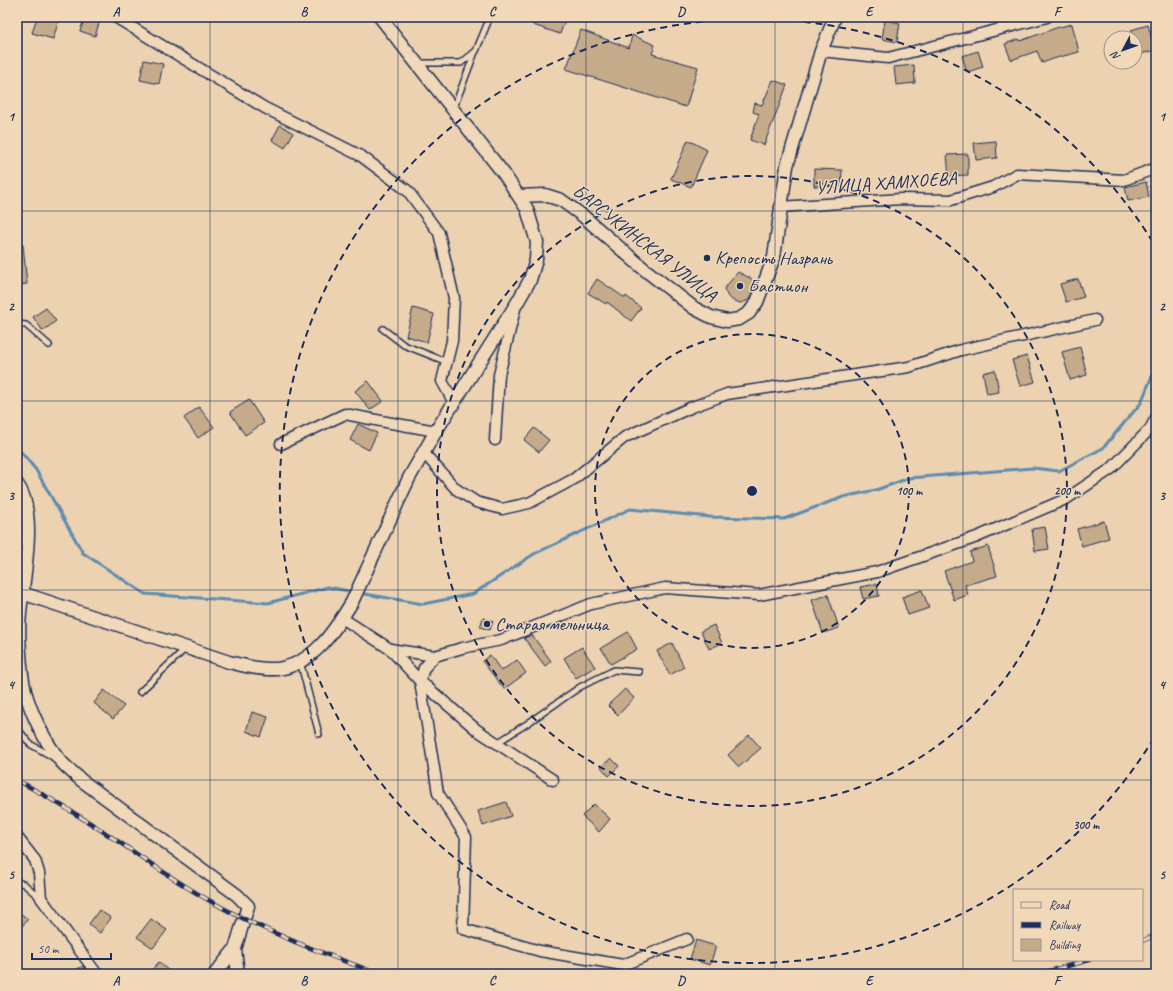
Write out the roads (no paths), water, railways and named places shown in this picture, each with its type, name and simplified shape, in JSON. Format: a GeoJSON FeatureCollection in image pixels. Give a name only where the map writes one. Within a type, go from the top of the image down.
{"type":"FeatureCollection","features":[{"type":"Feature","properties":{"kind":"street"},"geometry":{"type":"LineString","coordinates":[[115,17],[265,108],[361,156],[408,191],[439,234],[454,298],[452,341],[442,381],[454,403]]}},
{"type":"Feature","properties":{"kind":"street"},"geometry":{"type":"LineString","coordinates":[[22,593],[228,662],[257,669],[278,669],[300,662],[316,650],[342,618],[352,602],[409,478],[423,452],[530,280],[536,260],[537,248],[537,242],[528,209],[499,168],[380,17]]}},
{"type":"Feature","properties":{"kind":"street","name":"БАРСУКИНСКАЯ УЛИЦА"},"geometry":{"type":"LineString","coordinates":[[519,196],[546,195],[561,200],[583,216],[644,270],[694,308],[711,317],[727,321],[739,319],[749,313],[758,302],[774,257],[787,166],[821,51],[835,17]]}},
{"type":"Feature","properties":{"kind":"street"},"geometry":{"type":"LineString","coordinates":[[821,51],[888,58],[1047,17]]}},
{"type":"Feature","properties":{"kind":"street","name":"УЛИЦА ХАМХОЕВА"},"geometry":{"type":"LineString","coordinates":[[780,208],[901,199],[951,200],[993,187],[1017,174],[1124,180],[1156,168]]}},
{"type":"Feature","properties":{"kind":"street"},"geometry":{"type":"LineString","coordinates":[[495,440],[500,376],[517,303]]}},
{"type":"Feature","properties":{"kind":"street"},"geometry":{"type":"LineString","coordinates":[[423,452],[456,489],[476,502],[502,509],[529,503],[574,479],[625,437],[692,407],[727,394],[909,367],[961,350],[1095,320]]}},
{"type":"Feature","properties":{"kind":"street"},"geometry":{"type":"LineString","coordinates":[[281,444],[345,414],[436,430]]}},
{"type":"Feature","properties":{"kind":"street"},"geometry":{"type":"LineString","coordinates":[[390,649],[435,656],[501,640],[591,604],[665,588],[759,595],[877,572],[977,537],[1066,499],[1111,469],[1150,429],[1156,418]]}},
{"type":"Feature","properties":{"kind":"street"},"geometry":{"type":"LineString","coordinates":[[17,484],[21,489],[26,506],[28,524],[19,615],[25,692],[44,738],[59,760],[81,780],[237,895],[248,906],[235,949],[214,974]]}},
{"type":"Feature","properties":{"kind":"street"},"geometry":{"type":"LineString","coordinates":[[342,618],[390,649],[420,681],[477,730],[553,780]]}},
{"type":"Feature","properties":{"kind":"street"},"geometry":{"type":"LineString","coordinates":[[435,656],[424,668],[420,681],[438,793],[466,838],[464,929],[540,951],[623,965],[687,939]]}},
{"type":"Feature","properties":{"kind":"street"},"geometry":{"type":"LineString","coordinates":[[17,837],[35,860],[40,873],[40,898],[97,974]]}},
{"type":"Feature","properties":{"kind":"street"},"geometry":{"type":"LineString","coordinates":[[235,949],[238,974]]}},
{"type":"Feature","properties":{"kind":"lane"},"geometry":{"type":"LineString","coordinates":[[453,111],[490,17]]}},
{"type":"Feature","properties":{"kind":"lane"},"geometry":{"type":"LineString","coordinates":[[417,63],[461,63],[476,51]]}},
{"type":"Feature","properties":{"kind":"lane"},"geometry":{"type":"LineString","coordinates":[[17,324],[26,325],[49,345]]}},
{"type":"Feature","properties":{"kind":"lane"},"geometry":{"type":"LineString","coordinates":[[383,329],[404,345],[447,362]]}},
{"type":"Feature","properties":{"kind":"lane"},"geometry":{"type":"LineString","coordinates":[[17,510],[28,524]]}},
{"type":"Feature","properties":{"kind":"lane"},"geometry":{"type":"LineString","coordinates":[[140,692],[186,648]]}},
{"type":"Feature","properties":{"kind":"lane"},"geometry":{"type":"LineString","coordinates":[[300,662],[319,734]]}},
{"type":"Feature","properties":{"kind":"lane"},"geometry":{"type":"LineString","coordinates":[[497,743],[528,724],[580,687],[614,670],[639,672]]}},
{"type":"Feature","properties":{"kind":"lane"},"geometry":{"type":"LineString","coordinates":[[17,728],[30,744],[59,760]]}},
{"type":"Feature","properties":{"kind":"lane"},"geometry":{"type":"LineString","coordinates":[[17,882],[24,884],[40,898]]}},
{"type":"Feature","properties":{"kind":"waterway"},"geometry":{"type":"LineString","coordinates":[[359,593],[423,604],[473,594],[534,554],[630,509],[710,517],[784,519],[843,497],[876,490],[909,478],[1033,468],[1059,471],[1103,448],[1141,403],[1156,366]]}},
{"type":"Feature","properties":{"kind":"waterway"},"geometry":{"type":"LineString","coordinates":[[17,447],[36,470],[83,553],[145,594],[268,603],[328,587],[353,592]]}},
{"type":"Feature","properties":{"kind":"railway"},"geometry":{"type":"LineString","coordinates":[[17,780],[82,818],[163,872],[232,913],[294,941],[379,974]]}},
{"type":"Feature","properties":{"kind":"railway"},"geometry":{"type":"LineString","coordinates":[[1143,941],[1156,935]]}},
{"type":"Feature","properties":{"kind":"railway"},"geometry":{"type":"LineString","coordinates":[[1039,974],[1085,961]]}},
{"type":"Feature","properties":{"kind":"place","name":"Крепость Назрань"},"geometry":{"type":"Point","coordinates":[707,258]}},
{"type":"Feature","properties":{"kind":"place","name":"Бастион"},"geometry":{"type":"Point","coordinates":[740,286]}},
{"type":"Feature","properties":{"kind":"place","name":"Старая мельница"},"geometry":{"type":"Point","coordinates":[487,624]}}]}
